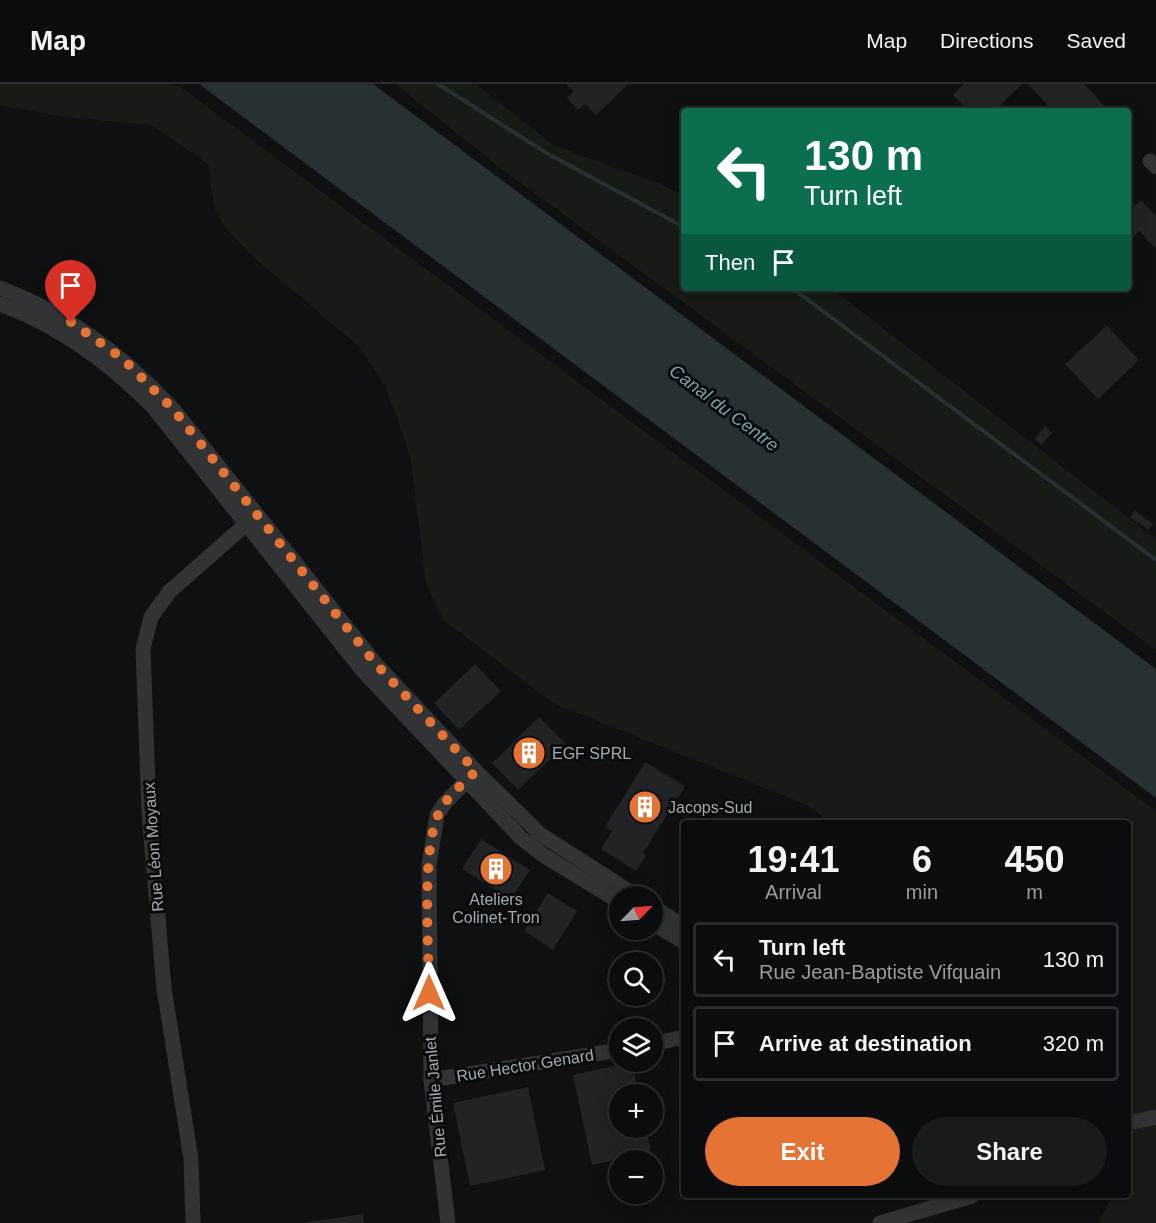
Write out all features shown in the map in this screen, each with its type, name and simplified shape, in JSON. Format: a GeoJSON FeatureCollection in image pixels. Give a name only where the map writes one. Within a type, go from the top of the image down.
{"type":"FeatureCollection","features":[{"type":"Feature","properties":{"kind":"street"},"geometry":{"type":"LineString","coordinates":[[0,288],[71,322],[122,358],[173,409],[252,520]]}},
{"type":"Feature","properties":{"kind":"street"},"geometry":{"type":"LineString","coordinates":[[0,304],[66,336],[128,382],[154,408],[252,520],[532,847],[609,895]]}},
{"type":"Feature","properties":{"kind":"street","name":"Rue Léon Moyaux"},"geometry":{"type":"LineString","coordinates":[[194,1223],[191,1159],[163,976],[149,812],[143,649],[151,617],[160,603],[181,579],[252,520]]}},
{"type":"Feature","properties":{"kind":"street"},"geometry":{"type":"LineString","coordinates":[[471,776],[540,834],[621,886]]}},
{"type":"Feature","properties":{"kind":"street","name":"Rue Émile Janlet"},"geometry":{"type":"LineString","coordinates":[[448,1223],[431,1080],[429,865],[438,815],[444,804],[471,776]]}},
{"type":"Feature","properties":{"kind":"street"},"geometry":{"type":"LineString","coordinates":[[663,913],[681,924]]}},
{"type":"Feature","properties":{"kind":"street"},"geometry":{"type":"LineString","coordinates":[[663,930],[681,940]]}},
{"type":"Feature","properties":{"kind":"street"},"geometry":{"type":"LineString","coordinates":[[663,1042],[681,1038]]}},
{"type":"Feature","properties":{"kind":"street","name":"Rue Hector Genard"},"geometry":{"type":"LineString","coordinates":[[431,1080],[609,1052]]}},
{"type":"Feature","properties":{"kind":"street"},"geometry":{"type":"LineString","coordinates":[[1131,1122],[1156,1117]]}},
{"type":"Feature","properties":{"kind":"street"},"geometry":{"type":"LineString","coordinates":[[880,1223],[965,1198]]}},
{"type":"Feature","properties":{"kind":"shaded area"},"geometry":{"type":"Polygon","coordinates":[[[0,84],[171,84],[182,88],[1156,811],[1156,1113],[1131,1118],[1131,820],[826,820],[807,805],[553,703],[443,620],[426,583],[410,456],[384,384],[360,347],[255,259],[224,226],[214,207],[208,164],[151,125],[63,117],[0,105],[0,84]]]}},
{"type":"Feature","properties":{"kind":"shaded area"},"geometry":{"type":"Polygon","coordinates":[[[395,84],[476,84],[553,145],[681,194],[681,291],[835,291],[1156,539],[1156,650],[499,167],[395,84]]]}},
{"type":"Feature","properties":{"kind":"shaded area"},"geometry":{"type":"Polygon","coordinates":[[[1156,1122],[1156,1223],[1098,1223],[1111,1198],[1131,1198],[1131,1127],[1156,1122]]]}},
{"type":"Feature","properties":{"kind":"water","name":"Canal du Centre"},"geometry":{"type":"Polygon","coordinates":[[[199,84],[373,84],[1156,669],[1156,798],[199,84]]]}},
{"type":"Feature","properties":{"kind":"building"},"geometry":{"type":"Polygon","coordinates":[[[566,84],[628,84],[596,115],[585,104],[578,110],[567,98],[574,91],[566,84]]]}},
{"type":"Feature","properties":{"kind":"building"},"geometry":{"type":"Polygon","coordinates":[[[964,84],[1022,84],[997,108],[965,108],[953,95],[964,84]]]}},
{"type":"Feature","properties":{"kind":"building"},"geometry":{"type":"Polygon","coordinates":[[[1028,84],[1084,84],[1106,108],[1050,108],[1028,84]]]}},
{"type":"Feature","properties":{"kind":"building"},"geometry":{"type":"Polygon","coordinates":[[[1141,200],[1156,216],[1156,249],[1139,231],[1131,239],[1131,209],[1141,200]]]}},
{"type":"Feature","properties":{"kind":"building"},"geometry":{"type":"Polygon","coordinates":[[[1107,326],[1139,360],[1098,399],[1065,364],[1107,326]]]}},
{"type":"Feature","properties":{"kind":"building"},"geometry":{"type":"Polygon","coordinates":[[[1045,426],[1052,433],[1041,445],[1035,439],[1045,426]]]}},
{"type":"Feature","properties":{"kind":"building"},"geometry":{"type":"Polygon","coordinates":[[[1135,511],[1153,524],[1149,530],[1130,517],[1135,511]]]}},
{"type":"Feature","properties":{"kind":"building"},"geometry":{"type":"Polygon","coordinates":[[[475,664],[501,691],[459,730],[434,703],[475,664]]]}},
{"type":"Feature","properties":{"kind":"building","name":"EGF SPRL"},"geometry":{"type":"Polygon","coordinates":[[[539,717],[566,744],[518,790],[492,763],[539,717]]]}},
{"type":"Feature","properties":{"kind":"building","name":"Jacops-Sud"},"geometry":{"type":"Polygon","coordinates":[[[645,762],[685,786],[643,853],[646,855],[636,871],[601,849],[612,831],[605,827],[645,762]]]}},
{"type":"Feature","properties":{"kind":"building","name":"Ateliers Colinet-Tron"},"geometry":{"type":"Polygon","coordinates":[[[481,839],[530,870],[511,899],[462,869],[481,839]]]}},
{"type":"Feature","properties":{"kind":"building"},"geometry":{"type":"Polygon","coordinates":[[[548,893],[577,911],[553,950],[524,931],[548,893]]]}},
{"type":"Feature","properties":{"kind":"building"},"geometry":{"type":"Polygon","coordinates":[[[609,1067],[609,1072],[634,1072],[637,1084],[609,1084],[609,1138],[648,1138],[651,1150],[609,1150],[609,1161],[592,1165],[573,1075],[609,1067]]]}},
{"type":"Feature","properties":{"kind":"building"},"geometry":{"type":"Polygon","coordinates":[[[528,1087],[545,1170],[470,1186],[453,1103],[528,1087]]]}},
{"type":"Feature","properties":{"kind":"building"},"geometry":{"type":"Polygon","coordinates":[[[363,1214],[364,1223],[308,1223],[308,1222],[363,1214]]]}},
{"type":"Feature","properties":{"kind":"waterway"},"geometry":{"type":"LineString","coordinates":[[438,84],[548,154],[681,225]]}},
{"type":"Feature","properties":{"kind":"waterway"},"geometry":{"type":"LineString","coordinates":[[796,291],[1156,560]]}},
{"type":"Feature","properties":{"kind":"place","name":"EGF SPRL"},"geometry":{"type":"Point","coordinates":[529,753]}},
{"type":"Feature","properties":{"kind":"place","name":"Jacops-Sud"},"geometry":{"type":"Point","coordinates":[645,807]}},
{"type":"Feature","properties":{"kind":"place","name":"Ateliers Colinet-Tron"},"geometry":{"type":"Point","coordinates":[496,869]}},
{"type":"Feature","properties":{"kind":"route"},"geometry":{"type":"LineString","coordinates":[[71,322],[122,358],[173,409],[375,663],[476,771],[444,804],[434,828],[429,865],[429,993]]}}]}
